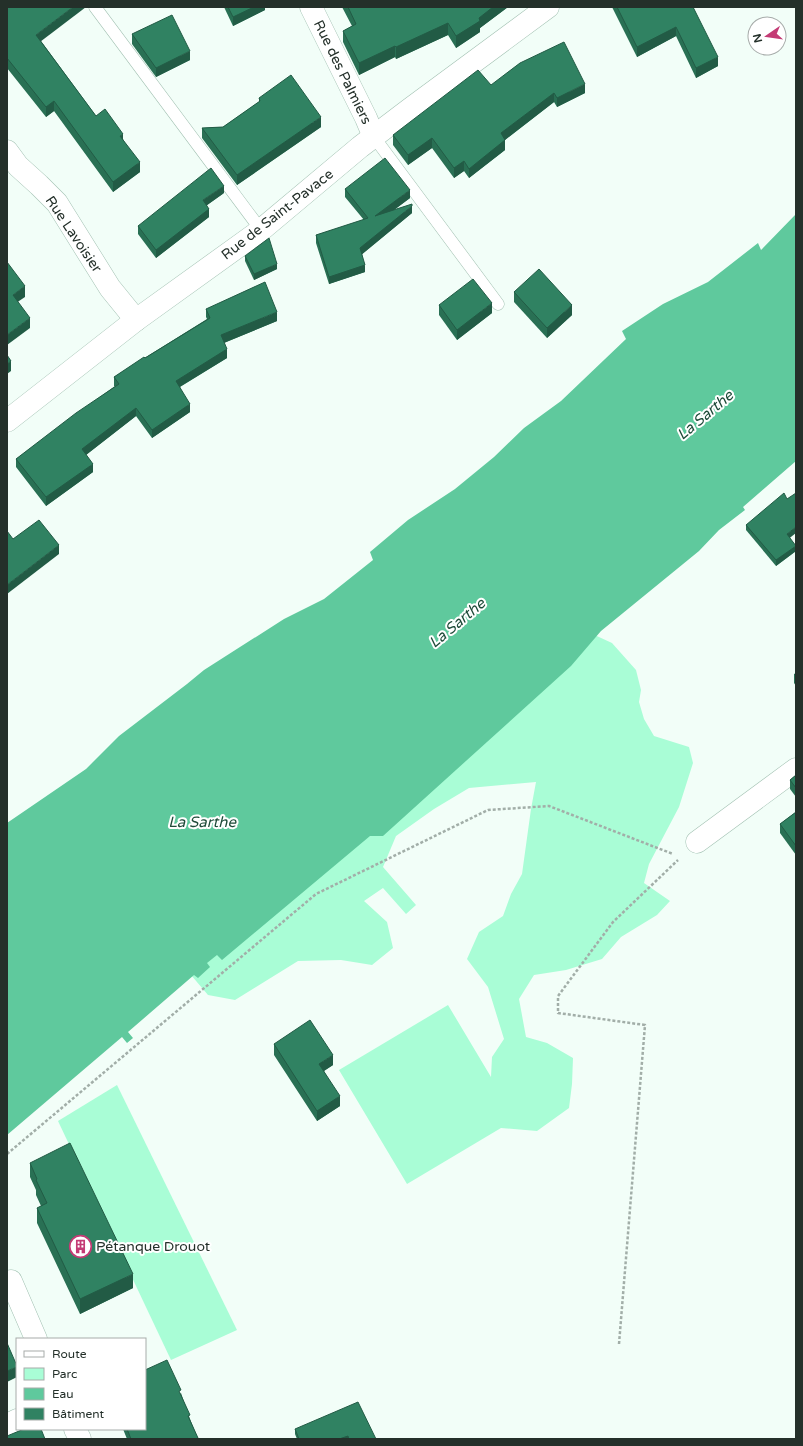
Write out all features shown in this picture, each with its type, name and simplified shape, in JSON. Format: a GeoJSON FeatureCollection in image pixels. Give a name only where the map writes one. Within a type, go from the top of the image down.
{"type":"FeatureCollection","features":[{"type":"Feature","properties":{"kind":"street","name":"Rue des Palmiers"},"geometry":{"type":"LineString","coordinates":[[311,7],[374,137]]}},
{"type":"Feature","properties":{"kind":"street","name":"Rue de Saint-Pavace"},"geometry":{"type":"LineString","coordinates":[[7,421],[136,320],[260,230],[410,109],[548,7]]}},
{"type":"Feature","properties":{"kind":"street","name":"Rue Lavoisier"},"geometry":{"type":"LineString","coordinates":[[7,151],[18,166],[57,204],[110,288],[136,320]]}},
{"type":"Feature","properties":{"kind":"street"},"geometry":{"type":"LineString","coordinates":[[697,842],[796,769]]}},
{"type":"Feature","properties":{"kind":"street"},"geometry":{"type":"LineString","coordinates":[[11,1282],[36,1338]]}},
{"type":"Feature","properties":{"kind":"street"},"geometry":{"type":"LineString","coordinates":[[7,1425],[16,1420]]}},
{"type":"Feature","properties":{"kind":"street"},"geometry":{"type":"LineString","coordinates":[[76,1430],[80,1439]]}},
{"type":"Feature","properties":{"kind":"lane"},"geometry":{"type":"LineString","coordinates":[[95,7],[260,230]]}},
{"type":"Feature","properties":{"kind":"lane"},"geometry":{"type":"LineString","coordinates":[[374,137],[498,304]]}},
{"type":"Feature","properties":{"kind":"path"},"geometry":{"type":"LineString","coordinates":[[7,1154],[316,894],[488,810],[549,806],[681,857]]}},
{"type":"Feature","properties":{"kind":"path"},"geometry":{"type":"LineString","coordinates":[[619,1344],[645,1025],[558,1013],[558,996],[613,922],[697,842]]}},
{"type":"Feature","properties":{"kind":"green space"},"geometry":{"type":"Polygon","coordinates":[[[575,626],[612,643],[636,670],[641,690],[639,702],[644,719],[654,736],[689,747],[693,763],[679,807],[649,864],[644,883],[670,901],[657,915],[621,937],[602,959],[566,970],[534,975],[519,999],[526,1037],[547,1043],[573,1058],[569,1108],[537,1131],[501,1128],[407,1184],[339,1070],[448,1005],[491,1077],[492,1057],[504,1039],[488,987],[467,959],[479,932],[503,916],[511,894],[522,874],[536,782],[469,788],[434,809],[396,836],[383,867],[416,905],[406,914],[383,888],[364,901],[387,922],[393,948],[372,965],[341,960],[298,961],[235,1000],[208,995],[185,968],[575,626]]]}},
{"type":"Feature","properties":{"kind":"green space"},"geometry":{"type":"Polygon","coordinates":[[[117,1085],[237,1330],[171,1360],[58,1121],[117,1085]]]}},
{"type":"Feature","properties":{"kind":"water","name":"La Sarthe"},"geometry":{"type":"Polygon","coordinates":[[[796,214],[796,461],[743,507],[745,510],[719,530],[699,551],[601,631],[571,666],[383,836],[370,836],[222,960],[217,955],[207,963],[210,967],[198,978],[194,975],[128,1032],[133,1038],[127,1043],[122,1037],[7,1135],[7,823],[86,769],[119,736],[204,670],[284,619],[324,599],[373,560],[370,552],[408,520],[455,489],[494,457],[524,428],[561,401],[626,339],[622,331],[663,304],[708,282],[758,243],[761,250],[796,214]]]}},
{"type":"Feature","properties":{"kind":"building"},"geometry":{"type":"Polygon","coordinates":[[[7,7],[73,7],[36,35],[96,116],[105,109],[123,134],[120,136],[140,162],[113,182],[54,101],[46,107],[7,58],[7,7]]]}},
{"type":"Feature","properties":{"kind":"building"},"geometry":{"type":"Polygon","coordinates":[[[228,7],[254,7],[233,17],[228,7]]]}},
{"type":"Feature","properties":{"kind":"building"},"geometry":{"type":"Polygon","coordinates":[[[348,7],[493,7],[479,18],[480,21],[456,36],[448,23],[359,63],[343,31],[356,24],[348,7]]]}},
{"type":"Feature","properties":{"kind":"building"},"geometry":{"type":"Polygon","coordinates":[[[617,7],[693,7],[718,57],[696,68],[676,27],[637,47],[617,7]]]}},
{"type":"Feature","properties":{"kind":"building"},"geometry":{"type":"Polygon","coordinates":[[[172,15],[190,51],[156,68],[132,34],[172,15]]]}},
{"type":"Feature","properties":{"kind":"building"},"geometry":{"type":"Polygon","coordinates":[[[564,42],[585,84],[557,98],[554,93],[501,133],[505,140],[469,169],[464,161],[454,168],[432,138],[408,155],[393,135],[478,70],[491,85],[520,63],[564,42]]]}},
{"type":"Feature","properties":{"kind":"building"},"geometry":{"type":"Polygon","coordinates":[[[291,75],[321,117],[237,175],[202,128],[223,127],[260,101],[259,98],[291,75]]]}},
{"type":"Feature","properties":{"kind":"building"},"geometry":{"type":"Polygon","coordinates":[[[385,158],[410,190],[375,216],[412,204],[412,206],[360,248],[365,265],[329,277],[316,235],[368,218],[345,189],[385,158]]]}},
{"type":"Feature","properties":{"kind":"building"},"geometry":{"type":"Polygon","coordinates":[[[211,168],[224,186],[203,200],[209,209],[156,250],[138,226],[211,168]]]}},
{"type":"Feature","properties":{"kind":"building"},"geometry":{"type":"Polygon","coordinates":[[[269,238],[277,264],[254,274],[245,256],[269,238]]]}},
{"type":"Feature","properties":{"kind":"building"},"geometry":{"type":"Polygon","coordinates":[[[7,262],[25,286],[13,295],[30,318],[7,335],[7,262]]]}},
{"type":"Feature","properties":{"kind":"building"},"geometry":{"type":"Polygon","coordinates":[[[539,269],[572,305],[547,328],[514,292],[539,269]]]}},
{"type":"Feature","properties":{"kind":"building"},"geometry":{"type":"Polygon","coordinates":[[[473,279],[492,303],[457,330],[439,305],[473,279]]]}},
{"type":"Feature","properties":{"kind":"building"},"geometry":{"type":"Polygon","coordinates":[[[265,282],[277,312],[221,335],[227,349],[176,381],[190,404],[152,430],[136,408],[82,449],[93,464],[46,497],[16,459],[76,413],[119,384],[114,377],[144,357],[145,358],[210,318],[206,309],[265,282]]]}},
{"type":"Feature","properties":{"kind":"building"},"geometry":{"type":"Polygon","coordinates":[[[7,355],[11,361],[7,364],[7,355]]]}},
{"type":"Feature","properties":{"kind":"building"},"geometry":{"type":"Polygon","coordinates":[[[784,493],[787,499],[796,493],[796,527],[787,534],[796,546],[776,560],[746,525],[784,493]]]}},
{"type":"Feature","properties":{"kind":"building"},"geometry":{"type":"Polygon","coordinates":[[[39,520],[59,545],[7,585],[7,531],[13,539],[39,520]]]}},
{"type":"Feature","properties":{"kind":"building"},"geometry":{"type":"Polygon","coordinates":[[[796,775],[796,788],[790,780],[796,775]]]}},
{"type":"Feature","properties":{"kind":"building"},"geometry":{"type":"Polygon","coordinates":[[[796,812],[796,846],[780,824],[796,812]]]}},
{"type":"Feature","properties":{"kind":"building"},"geometry":{"type":"Polygon","coordinates":[[[310,1020],[333,1055],[319,1064],[340,1096],[317,1111],[274,1044],[310,1020]]]}},
{"type":"Feature","properties":{"kind":"building","name":"Pétanque Drouot"},"geometry":{"type":"Polygon","coordinates":[[[70,1143],[133,1274],[80,1299],[37,1208],[47,1203],[30,1163],[70,1143]]]}},
{"type":"Feature","properties":{"kind":"building"},"geometry":{"type":"Polygon","coordinates":[[[7,1343],[16,1364],[16,1367],[7,1371],[7,1343]]]}},
{"type":"Feature","properties":{"kind":"building"},"geometry":{"type":"Polygon","coordinates":[[[167,1360],[181,1390],[179,1391],[190,1415],[188,1416],[198,1438],[131,1439],[127,1430],[146,1430],[146,1370],[167,1360]]]}},
{"type":"Feature","properties":{"kind":"building"},"geometry":{"type":"Polygon","coordinates":[[[358,1402],[376,1439],[349,1439],[348,1436],[339,1439],[299,1439],[295,1429],[358,1402]]]}},
{"type":"Feature","properties":{"kind":"building"},"geometry":{"type":"Polygon","coordinates":[[[22,1430],[41,1430],[45,1439],[7,1439],[7,1436],[22,1430]]]}},
{"type":"Feature","properties":{"kind":"place","name":"Pétanque Drouot"},"geometry":{"type":"Point","coordinates":[80,1246]}}]}
